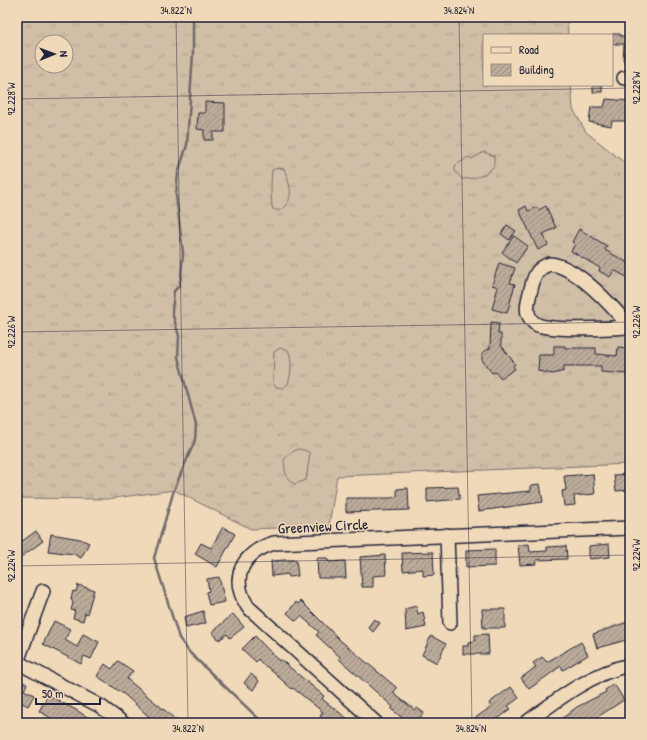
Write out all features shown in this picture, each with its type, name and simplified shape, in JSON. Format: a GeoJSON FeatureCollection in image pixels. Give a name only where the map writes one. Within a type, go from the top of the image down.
{"type":"FeatureCollection","features":[{"type":"Feature","properties":{"kind":"street"},"geometry":{"type":"LineString","coordinates":[[550,264],[562,268],[593,288],[630,327],[540,326],[530,318],[527,307],[536,272],[540,268],[550,264]]}},
{"type":"Feature","properties":{"kind":"street","name":"Greenview Circle"},"geometry":{"type":"LineString","coordinates":[[376,723],[248,608],[243,599],[239,584],[243,565],[256,551],[274,543],[630,528]]}},
{"type":"Feature","properties":{"kind":"street"},"geometry":{"type":"LineString","coordinates":[[447,535],[450,623]]}},
{"type":"Feature","properties":{"kind":"street"},"geometry":{"type":"LineString","coordinates":[[43,591],[17,662],[100,706],[123,723]]}},
{"type":"Feature","properties":{"kind":"street"},"geometry":{"type":"LineString","coordinates":[[526,723],[583,683],[606,671],[630,665]]}},
{"type":"Feature","properties":{"kind":"green space"},"geometry":{"type":"Polygon","coordinates":[[[17,17],[567,17],[568,34],[483,34],[483,86],[571,86],[573,109],[586,132],[630,167],[630,464],[337,476],[329,526],[251,529],[174,490],[107,499],[17,498],[17,17]]]}},
{"type":"Feature","properties":{"kind":"green space"},"geometry":{"type":"Polygon","coordinates":[[[484,152],[494,156],[494,166],[480,176],[462,179],[455,171],[455,166],[468,157],[472,159],[484,152]]]}},
{"type":"Feature","properties":{"kind":"green space"},"geometry":{"type":"Polygon","coordinates":[[[278,168],[284,169],[290,189],[289,199],[281,210],[273,209],[271,201],[272,170],[278,168]]]}},
{"type":"Feature","properties":{"kind":"green space"},"geometry":{"type":"Polygon","coordinates":[[[280,348],[288,350],[291,363],[288,384],[283,388],[276,387],[273,383],[274,352],[280,348]]]}},
{"type":"Feature","properties":{"kind":"green space"},"geometry":{"type":"Polygon","coordinates":[[[298,449],[310,453],[306,480],[295,484],[287,477],[284,460],[290,453],[298,449]]]}},
{"type":"Feature","properties":{"kind":"building"},"geometry":{"type":"Polygon","coordinates":[[[613,34],[630,36],[630,60],[623,60],[624,44],[613,44],[613,34]]]}},
{"type":"Feature","properties":{"kind":"building"},"geometry":{"type":"Polygon","coordinates":[[[593,86],[602,86],[602,92],[593,92],[593,86]]]}},
{"type":"Feature","properties":{"kind":"building"},"geometry":{"type":"Polygon","coordinates":[[[606,99],[630,101],[630,121],[612,121],[611,126],[589,122],[591,107],[604,107],[606,99]]]}},
{"type":"Feature","properties":{"kind":"building"},"geometry":{"type":"Polygon","coordinates":[[[205,102],[225,103],[225,132],[213,132],[213,140],[204,140],[204,130],[197,129],[198,113],[205,113],[205,102]]]}},
{"type":"Feature","properties":{"kind":"building"},"geometry":{"type":"Polygon","coordinates":[[[526,206],[528,211],[537,207],[539,210],[546,206],[556,228],[543,234],[548,245],[538,250],[519,210],[526,206]]]}},
{"type":"Feature","properties":{"kind":"building"},"geometry":{"type":"Polygon","coordinates":[[[507,225],[516,231],[509,240],[501,234],[507,225]]]}},
{"type":"Feature","properties":{"kind":"building"},"geometry":{"type":"Polygon","coordinates":[[[579,229],[607,246],[605,250],[630,264],[630,279],[614,270],[610,277],[599,271],[600,268],[571,251],[575,244],[572,242],[579,229]]]}},
{"type":"Feature","properties":{"kind":"building"},"geometry":{"type":"Polygon","coordinates":[[[514,236],[528,246],[516,263],[502,252],[514,236]]]}},
{"type":"Feature","properties":{"kind":"building"},"geometry":{"type":"Polygon","coordinates":[[[499,263],[515,268],[510,283],[515,284],[507,313],[492,309],[498,287],[492,285],[499,263]]]}},
{"type":"Feature","properties":{"kind":"building"},"geometry":{"type":"Polygon","coordinates":[[[491,322],[499,323],[498,334],[501,334],[501,345],[515,364],[513,366],[515,369],[501,378],[496,372],[492,373],[482,360],[482,353],[490,348],[491,322]]]}},
{"type":"Feature","properties":{"kind":"building"},"geometry":{"type":"Polygon","coordinates":[[[554,346],[565,346],[565,348],[596,348],[596,354],[617,356],[618,347],[629,348],[627,374],[601,372],[601,366],[564,366],[564,371],[553,374],[538,371],[539,355],[554,355],[554,346]]]}},
{"type":"Feature","properties":{"kind":"building"},"geometry":{"type":"Polygon","coordinates":[[[593,474],[595,494],[574,496],[575,505],[564,506],[562,491],[566,490],[564,476],[593,474]]]}},
{"type":"Feature","properties":{"kind":"building"},"geometry":{"type":"Polygon","coordinates":[[[629,474],[630,490],[616,491],[614,475],[629,474]]]}},
{"type":"Feature","properties":{"kind":"building"},"geometry":{"type":"Polygon","coordinates":[[[540,484],[543,502],[479,511],[477,496],[531,491],[531,485],[540,484]]]}},
{"type":"Feature","properties":{"kind":"building"},"geometry":{"type":"Polygon","coordinates":[[[458,487],[460,499],[427,502],[427,488],[458,487]]]}},
{"type":"Feature","properties":{"kind":"building"},"geometry":{"type":"Polygon","coordinates":[[[408,488],[409,510],[346,512],[346,498],[391,498],[397,496],[397,489],[408,488]]]}},
{"type":"Feature","properties":{"kind":"building"},"geometry":{"type":"Polygon","coordinates":[[[223,527],[235,534],[217,567],[195,554],[201,543],[211,548],[223,527]]]}},
{"type":"Feature","properties":{"kind":"building"},"geometry":{"type":"Polygon","coordinates":[[[36,531],[43,541],[17,560],[17,545],[36,531]]]}},
{"type":"Feature","properties":{"kind":"building"},"geometry":{"type":"Polygon","coordinates":[[[51,534],[80,539],[89,543],[81,558],[74,554],[48,551],[51,534]]]}},
{"type":"Feature","properties":{"kind":"building"},"geometry":{"type":"Polygon","coordinates":[[[529,544],[530,552],[547,551],[547,547],[566,546],[567,559],[536,560],[537,564],[520,565],[518,545],[529,544]]]}},
{"type":"Feature","properties":{"kind":"building"},"geometry":{"type":"Polygon","coordinates":[[[609,544],[610,557],[589,559],[589,546],[609,544]]]}},
{"type":"Feature","properties":{"kind":"building"},"geometry":{"type":"Polygon","coordinates":[[[495,549],[495,566],[466,567],[466,550],[495,549]]]}},
{"type":"Feature","properties":{"kind":"building"},"geometry":{"type":"Polygon","coordinates":[[[433,552],[434,575],[423,576],[423,569],[403,571],[402,553],[433,552]]]}},
{"type":"Feature","properties":{"kind":"building"},"geometry":{"type":"Polygon","coordinates":[[[385,555],[386,575],[373,576],[373,587],[362,587],[360,557],[385,555]]]}},
{"type":"Feature","properties":{"kind":"building"},"geometry":{"type":"Polygon","coordinates":[[[317,558],[327,558],[329,562],[345,561],[346,578],[318,578],[317,558]]]}},
{"type":"Feature","properties":{"kind":"building"},"geometry":{"type":"Polygon","coordinates":[[[296,560],[298,576],[289,577],[288,574],[272,576],[271,561],[296,560]]]}},
{"type":"Feature","properties":{"kind":"building"},"geometry":{"type":"Polygon","coordinates":[[[219,577],[225,602],[209,605],[206,592],[209,591],[207,579],[219,577]]]}},
{"type":"Feature","properties":{"kind":"building"},"geometry":{"type":"Polygon","coordinates":[[[78,585],[94,590],[87,614],[85,613],[83,621],[73,618],[75,611],[71,610],[73,603],[71,599],[73,591],[76,592],[78,585]]]}},
{"type":"Feature","properties":{"kind":"building"},"geometry":{"type":"Polygon","coordinates":[[[301,601],[341,641],[397,688],[393,693],[415,710],[417,708],[424,713],[416,723],[409,723],[391,709],[393,707],[339,659],[340,657],[316,635],[319,632],[301,616],[296,621],[287,613],[296,602],[298,604],[301,601]]]}},
{"type":"Feature","properties":{"kind":"building"},"geometry":{"type":"Polygon","coordinates":[[[416,606],[418,614],[423,612],[426,627],[406,631],[405,609],[416,606]]]}},
{"type":"Feature","properties":{"kind":"building"},"geometry":{"type":"Polygon","coordinates":[[[482,609],[505,609],[505,628],[483,628],[482,609]]]}},
{"type":"Feature","properties":{"kind":"building"},"geometry":{"type":"Polygon","coordinates":[[[203,611],[206,623],[186,628],[184,617],[203,611]]]}},
{"type":"Feature","properties":{"kind":"building"},"geometry":{"type":"Polygon","coordinates":[[[233,614],[244,627],[230,638],[227,634],[219,640],[212,632],[233,614]]]}},
{"type":"Feature","properties":{"kind":"building"},"geometry":{"type":"Polygon","coordinates":[[[374,619],[380,623],[373,632],[368,627],[374,619]]]}},
{"type":"Feature","properties":{"kind":"building"},"geometry":{"type":"Polygon","coordinates":[[[54,621],[70,629],[65,640],[77,647],[83,634],[99,642],[91,659],[84,656],[81,664],[43,644],[54,621]]]}},
{"type":"Feature","properties":{"kind":"building"},"geometry":{"type":"Polygon","coordinates":[[[630,621],[630,639],[597,648],[593,634],[630,621]]]}},
{"type":"Feature","properties":{"kind":"building"},"geometry":{"type":"Polygon","coordinates":[[[488,634],[489,654],[463,654],[463,646],[468,646],[468,642],[475,641],[475,635],[488,634]]]}},
{"type":"Feature","properties":{"kind":"building"},"geometry":{"type":"Polygon","coordinates":[[[255,636],[279,661],[280,659],[324,696],[322,699],[353,723],[329,723],[320,716],[323,712],[293,688],[292,689],[266,666],[265,667],[258,659],[256,662],[242,649],[255,636]]]}},
{"type":"Feature","properties":{"kind":"building"},"geometry":{"type":"Polygon","coordinates":[[[431,636],[446,644],[437,663],[422,655],[431,636]]]}},
{"type":"Feature","properties":{"kind":"building"},"geometry":{"type":"Polygon","coordinates":[[[581,642],[588,655],[563,670],[561,666],[529,689],[521,678],[536,667],[533,663],[542,657],[547,662],[581,642]]]}},
{"type":"Feature","properties":{"kind":"building"},"geometry":{"type":"Polygon","coordinates":[[[118,661],[133,671],[127,679],[180,723],[156,723],[125,695],[97,676],[105,664],[112,669],[118,661]]]}},
{"type":"Feature","properties":{"kind":"building"},"geometry":{"type":"Polygon","coordinates":[[[251,674],[259,681],[253,690],[244,683],[251,674]]]}},
{"type":"Feature","properties":{"kind":"building"},"geometry":{"type":"Polygon","coordinates":[[[17,679],[27,684],[24,690],[34,695],[28,706],[18,701],[17,705],[17,679]]]}},
{"type":"Feature","properties":{"kind":"building"},"geometry":{"type":"Polygon","coordinates":[[[614,684],[624,700],[588,723],[556,723],[577,707],[606,692],[605,690],[614,684]]]}},
{"type":"Feature","properties":{"kind":"building"},"geometry":{"type":"Polygon","coordinates":[[[511,687],[519,698],[508,706],[511,709],[492,723],[468,723],[491,707],[489,703],[511,687]]]}},
{"type":"Feature","properties":{"kind":"building"},"geometry":{"type":"Polygon","coordinates":[[[48,695],[97,723],[59,723],[39,711],[48,695]]]}},
{"type":"Feature","properties":{"kind":"waterway"},"geometry":{"type":"LineString","coordinates":[[193,17],[193,53],[187,145],[178,173],[176,195],[183,253],[181,277],[179,286],[174,291],[172,312],[179,336],[178,357],[196,425],[195,440],[174,490],[154,558],[179,638],[190,653],[263,723]]}}]}
